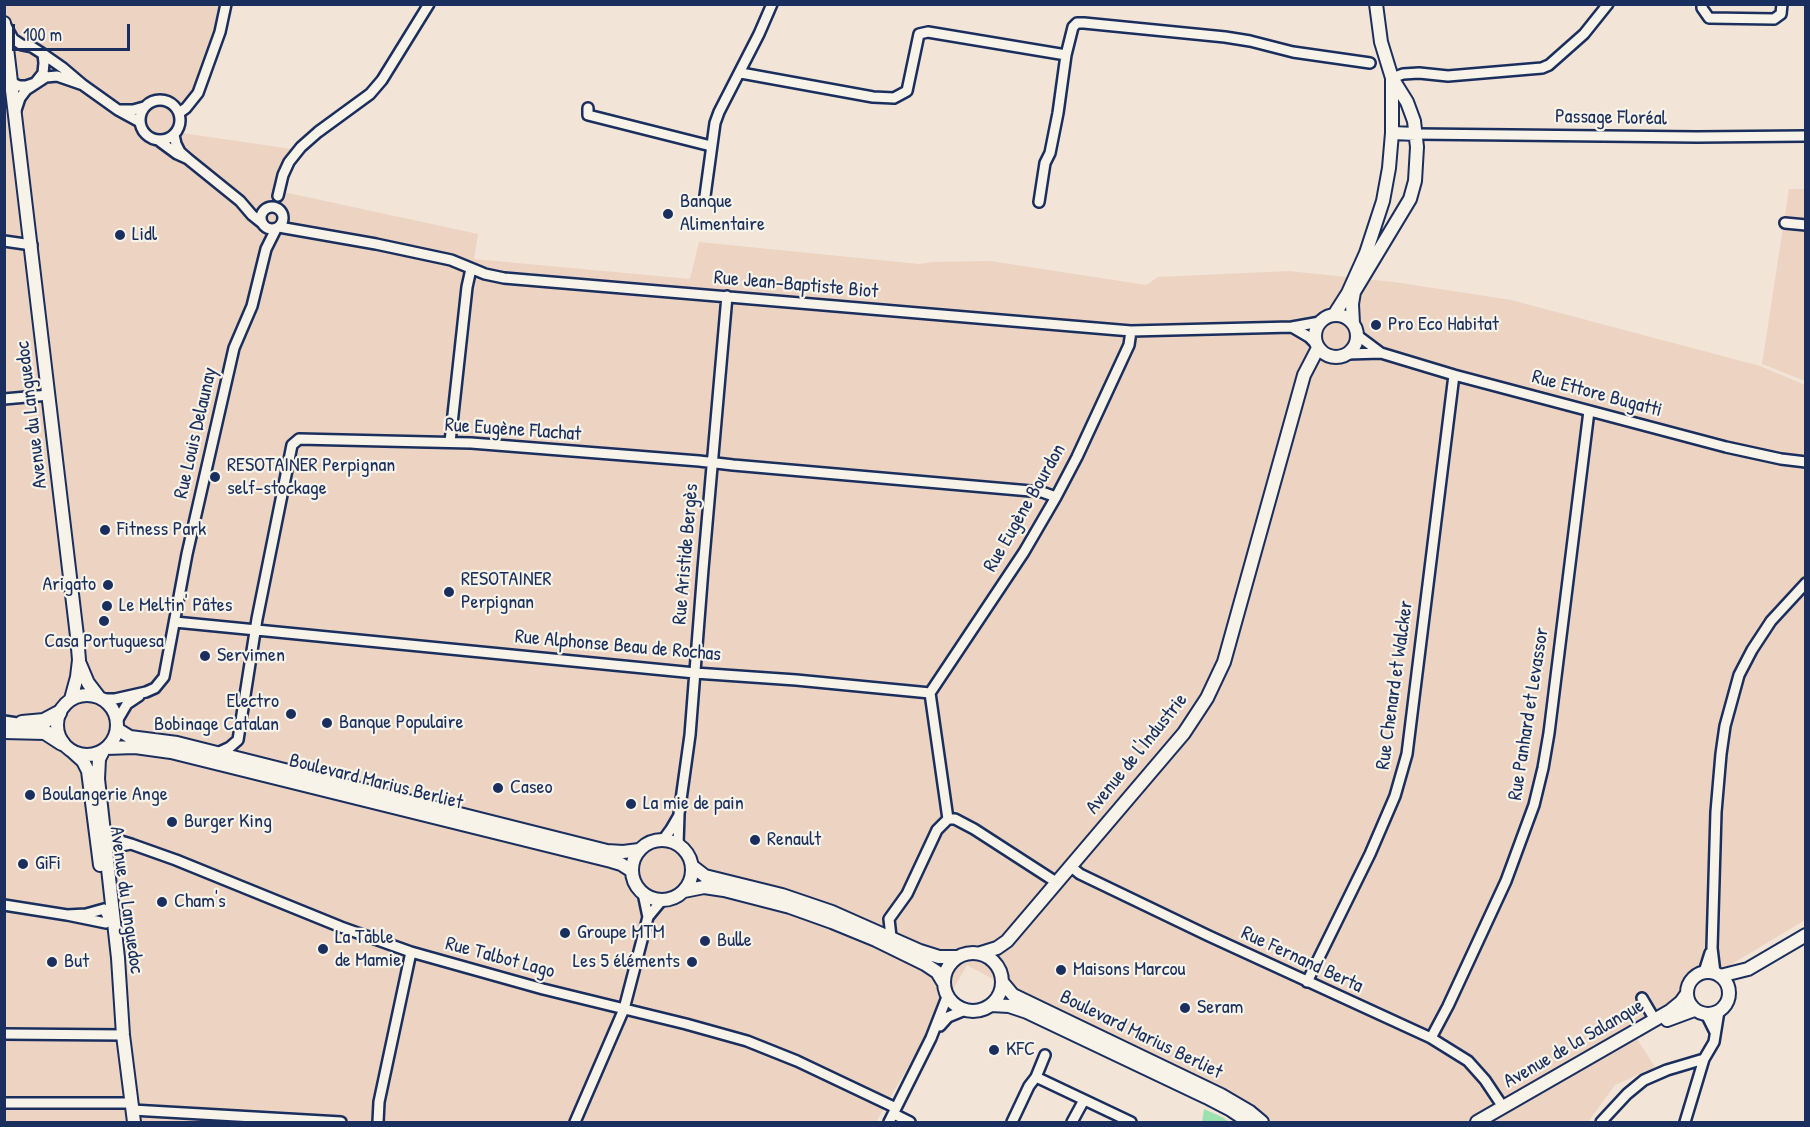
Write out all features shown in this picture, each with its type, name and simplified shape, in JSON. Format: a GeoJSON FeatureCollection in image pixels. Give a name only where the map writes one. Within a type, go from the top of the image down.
{"type":"FeatureCollection","features":[{"type":"Feature","properties":{"kind":"highway"},"geometry":{"type":"LineString","coordinates":[[9,722],[44,721],[59,713]]}},
{"type":"Feature","properties":{"kind":"highway"},"geometry":{"type":"LineString","coordinates":[[4,731],[45,732],[62,743]]}},
{"type":"Feature","properties":{"kind":"main road"},"geometry":{"type":"LineString","coordinates":[[1334,315],[1348,293],[1374,230],[1389,168],[1392,133],[1392,78],[1381,42],[1376,4]]}},
{"type":"Feature","properties":{"kind":"main road"},"geometry":{"type":"LineString","coordinates":[[1385,4],[1389,40],[1388,63]]}},
{"type":"Feature","properties":{"kind":"main road","name":"Avenue du Languedoc"},"geometry":{"type":"LineString","coordinates":[[4,23],[77,636],[79,660],[76,685],[71,699]]}},
{"type":"Feature","properties":{"kind":"main road"},"geometry":{"type":"LineString","coordinates":[[1353,322],[1341,315],[1326,317],[1316,328],[1314,336],[1317,346],[1324,354],[1332,357],[1340,357],[1353,349],[1357,335],[1353,322],[1354,292],[1410,199],[1417,162],[1416,134],[1407,102],[1392,78]]}},
{"type":"Feature","properties":{"kind":"main road"},"geometry":{"type":"LineString","coordinates":[[1392,133],[1416,134]]}},
{"type":"Feature","properties":{"kind":"main road","name":"Avenue de l'Industrie"},"geometry":{"type":"LineString","coordinates":[[1000,968],[999,958],[1007,941],[1184,733],[1208,698],[1224,662],[1304,375],[1317,346]]}},
{"type":"Feature","properties":{"kind":"main road","name":"Avenue de l'Industrie"},"geometry":{"type":"LineString","coordinates":[[1300,393],[1315,367],[1323,360],[1332,357]]}},
{"type":"Feature","properties":{"kind":"main road","name":"Avenue du Languedoc"},"geometry":{"type":"LineString","coordinates":[[79,660],[88,683],[100,698]]}},
{"type":"Feature","properties":{"kind":"main road"},"geometry":{"type":"LineString","coordinates":[[89,694],[100,698],[115,712],[117,725],[112,743],[105,749],[88,755],[73,752],[62,743],[57,733],[56,723],[62,707],[80,695],[89,694]]}},
{"type":"Feature","properties":{"kind":"main road","name":"Boulevard Marius Berliet"},"geometry":{"type":"LineString","coordinates":[[117,725],[130,737],[177,743],[608,851],[639,850]]}},
{"type":"Feature","properties":{"kind":"main road","name":"Boulevard Marius Berliet"},"geometry":{"type":"LineString","coordinates":[[105,749],[135,747],[182,754],[621,864],[632,871]]}},
{"type":"Feature","properties":{"kind":"main road","name":"Avenue du Languedoc"},"geometry":{"type":"LineString","coordinates":[[105,749],[99,759],[97,770],[106,849],[111,958],[119,988]]}},
{"type":"Feature","properties":{"kind":"main road","name":"Avenue du Languedoc"},"geometry":{"type":"LineString","coordinates":[[73,752],[84,761],[88,771],[108,916],[117,958],[132,1112]]}},
{"type":"Feature","properties":{"kind":"main road"},"geometry":{"type":"LineString","coordinates":[[663,840],[678,844],[685,850],[690,858],[692,875],[684,891],[674,898],[662,900],[643,893],[636,886],[632,871],[634,858],[639,850],[651,842],[663,840]]}},
{"type":"Feature","properties":{"kind":"main road"},"geometry":{"type":"LineString","coordinates":[[692,866],[705,876],[782,895],[832,912],[920,951],[939,957],[957,957]]}},
{"type":"Feature","properties":{"kind":"main road"},"geometry":{"type":"LineString","coordinates":[[684,891],[704,887],[724,890],[790,907],[876,940],[926,964],[937,972],[943,982],[947,997],[964,1010],[978,1011],[991,1005],[999,996],[1003,983],[1000,968],[992,959],[981,953],[968,952],[949,964],[943,982]]}},
{"type":"Feature","properties":{"kind":"main road"},"geometry":{"type":"LineString","coordinates":[[1713,974],[1727,985],[1729,992],[1727,1002],[1719,1011],[1700,1012],[1687,1000],[1689,982],[1693,978],[1713,974],[1748,969],[1806,935]]}},
{"type":"Feature","properties":{"kind":"main road","name":"Avenue de l'Industrie"},"geometry":{"type":"LineString","coordinates":[[981,953],[997,948],[1007,941]]}},
{"type":"Feature","properties":{"kind":"main road"},"geometry":{"type":"LineString","coordinates":[[1729,992],[1748,969]]}},
{"type":"Feature","properties":{"kind":"main road","name":"Boulevard Marius Berliet"},"geometry":{"type":"LineString","coordinates":[[1003,983],[1013,995],[1221,1095],[1262,1122]]}},
{"type":"Feature","properties":{"kind":"main road","name":"Avenue de la Salanque"},"geometry":{"type":"LineString","coordinates":[[1477,1122],[1655,1020],[1676,1007],[1686,995]]}},
{"type":"Feature","properties":{"kind":"main road","name":"Boulevard Marius Berliet"},"geometry":{"type":"LineString","coordinates":[[991,1005],[1009,1006],[1027,1012],[1206,1097],[1249,1122]]}},
{"type":"Feature","properties":{"kind":"main road","name":"Avenue de la Salanque"},"geometry":{"type":"LineString","coordinates":[[1487,1122],[1673,1016],[1700,1012]]}},
{"type":"Feature","properties":{"kind":"street"},"geometry":{"type":"LineString","coordinates":[[179,113],[198,93],[220,32],[226,4]]}},
{"type":"Feature","properties":{"kind":"street"},"geometry":{"type":"LineString","coordinates":[[174,135],[180,152],[240,201],[263,224],[270,229],[277,228],[283,223],[278,196],[289,162],[318,132],[369,94],[382,80],[429,4]]}},
{"type":"Feature","properties":{"kind":"street"},"geometry":{"type":"LineString","coordinates":[[705,196],[715,123],[741,73],[772,4]]}},
{"type":"Feature","properties":{"kind":"street"},"geometry":{"type":"LineString","coordinates":[[1392,78],[1403,74],[1448,76],[1542,68],[1550,65],[1584,34],[1608,4]]}},
{"type":"Feature","properties":{"kind":"street"},"geometry":{"type":"LineString","coordinates":[[1702,4],[1709,18],[1773,19],[1780,14],[1782,4]]}},
{"type":"Feature","properties":{"kind":"street"},"geometry":{"type":"LineString","coordinates":[[4,23],[13,39],[43,54],[118,110],[140,122]]}},
{"type":"Feature","properties":{"kind":"street"},"geometry":{"type":"LineString","coordinates":[[1039,202],[1045,163],[1052,143],[1066,56],[1073,27],[1077,23],[1250,40],[1293,52],[1370,63]]}},
{"type":"Feature","properties":{"kind":"street"},"geometry":{"type":"LineString","coordinates":[[741,73],[873,97],[894,98],[908,91],[919,34],[928,32],[1066,56]]}},
{"type":"Feature","properties":{"kind":"street"},"geometry":{"type":"LineString","coordinates":[[9,55],[22,45]]}},
{"type":"Feature","properties":{"kind":"street"},"geometry":{"type":"LineString","coordinates":[[12,82],[19,86],[35,83],[43,74],[43,54]]}},
{"type":"Feature","properties":{"kind":"street"},"geometry":{"type":"LineString","coordinates":[[16,110],[26,90],[46,77],[57,76],[83,85]]}},
{"type":"Feature","properties":{"kind":"street"},"geometry":{"type":"LineString","coordinates":[[118,110],[133,110],[161,100],[173,104],[182,102],[189,97],[202,78]]}},
{"type":"Feature","properties":{"kind":"street"},"geometry":{"type":"LineString","coordinates":[[158,140],[174,135],[178,129],[179,113],[173,104]]}},
{"type":"Feature","properties":{"kind":"street"},"geometry":{"type":"LineString","coordinates":[[144,107],[140,122],[144,133],[188,159]]}},
{"type":"Feature","properties":{"kind":"street"},"geometry":{"type":"LineString","coordinates":[[588,108],[588,115],[711,146]]}},
{"type":"Feature","properties":{"kind":"street","name":"Passage Floréal"},"geometry":{"type":"LineString","coordinates":[[1416,134],[1806,136]]}},
{"type":"Feature","properties":{"kind":"street"},"geometry":{"type":"LineString","coordinates":[[263,224],[261,217],[278,196]]}},
{"type":"Feature","properties":{"kind":"street"},"geometry":{"type":"LineString","coordinates":[[240,201],[255,208],[276,207],[283,214]]}},
{"type":"Feature","properties":{"kind":"street","name":"Rue Jean-Baptiste Biot"},"geometry":{"type":"LineString","coordinates":[[283,214],[302,230]]}},
{"type":"Feature","properties":{"kind":"street"},"geometry":{"type":"LineString","coordinates":[[1785,223],[1806,225]]}},
{"type":"Feature","properties":{"kind":"street","name":"Rue Louis Delaunay"},"geometry":{"type":"LineString","coordinates":[[263,224],[266,249]]}},
{"type":"Feature","properties":{"kind":"street","name":"Rue Jean-Baptiste Biot"},"geometry":{"type":"LineString","coordinates":[[277,228],[302,230],[451,260],[485,274],[504,278],[1131,331],[1292,327],[1320,322]]}},
{"type":"Feature","properties":{"kind":"street","name":"Rue Louis Delaunay"},"geometry":{"type":"LineString","coordinates":[[117,725],[127,704],[154,688],[164,677],[187,554],[234,348],[252,306],[266,249],[277,228]]}},
{"type":"Feature","properties":{"kind":"street"},"geometry":{"type":"LineString","coordinates":[[4,241],[32,245]]}},
{"type":"Feature","properties":{"kind":"street"},"geometry":{"type":"LineString","coordinates":[[450,442],[467,287],[471,269]]}},
{"type":"Feature","properties":{"kind":"street","name":"Rue Aristide Bergès"},"geometry":{"type":"LineString","coordinates":[[678,844],[679,814],[690,735],[727,296]]}},
{"type":"Feature","properties":{"kind":"street"},"geometry":{"type":"LineString","coordinates":[[1292,327],[1309,337],[1317,346]]}},
{"type":"Feature","properties":{"kind":"street","name":"Rue Eugène Bourdon"},"geometry":{"type":"LineString","coordinates":[[930,693],[1024,552],[1056,497],[1129,345],[1131,331]]}},
{"type":"Feature","properties":{"kind":"street","name":"Rue Ettore Bugatti"},"geometry":{"type":"LineString","coordinates":[[1357,335],[1381,353]]}},
{"type":"Feature","properties":{"kind":"street","name":"Rue Ettore Bugatti"},"geometry":{"type":"LineString","coordinates":[[1347,354],[1381,353],[1454,375],[1726,447],[1780,459],[1806,462]]}},
{"type":"Feature","properties":{"kind":"street","name":"Rue Chenard et Walcker"},"geometry":{"type":"LineString","coordinates":[[1307,982],[1370,854],[1395,796],[1407,754],[1454,375]]}},
{"type":"Feature","properties":{"kind":"street"},"geometry":{"type":"LineString","coordinates":[[4,399],[49,395]]}},
{"type":"Feature","properties":{"kind":"street","name":"Rue Panhard et Levassor"},"geometry":{"type":"LineString","coordinates":[[1431,1038],[1506,881],[1534,805],[1549,732],[1589,411]]}},
{"type":"Feature","properties":{"kind":"street","name":"Rue Eugène Flachat"},"geometry":{"type":"LineString","coordinates":[[217,753],[230,747],[237,740],[292,445],[300,439],[471,443],[1042,492],[1056,497]]}},
{"type":"Feature","properties":{"kind":"street"},"geometry":{"type":"LineString","coordinates":[[1713,974],[1716,812],[1720,754],[1732,695],[1752,650],[1771,621],[1806,584]]}},
{"type":"Feature","properties":{"kind":"street","name":"Rue Alphonse Beau de Rochas"},"geometry":{"type":"LineString","coordinates":[[175,622],[695,673],[930,693]]}},
{"type":"Feature","properties":{"kind":"street"},"geometry":{"type":"LineString","coordinates":[[100,698],[115,699],[147,692]]}},
{"type":"Feature","properties":{"kind":"street"},"geometry":{"type":"LineString","coordinates":[[930,693],[948,819]]}},
{"type":"Feature","properties":{"kind":"street"},"geometry":{"type":"LineString","coordinates":[[93,810],[98,814],[100,841],[106,849],[131,844]]}},
{"type":"Feature","properties":{"kind":"street","name":"Rue Aristide Bergès"},"geometry":{"type":"LineString","coordinates":[[663,840],[672,829],[679,814]]}},
{"type":"Feature","properties":{"kind":"street"},"geometry":{"type":"LineString","coordinates":[[891,937],[889,919],[907,894],[937,830],[948,819],[955,819],[974,829],[1056,882]]}},
{"type":"Feature","properties":{"kind":"street","name":"Rue Talbot Lago"},"geometry":{"type":"LineString","coordinates":[[104,832],[114,839],[176,860],[341,927],[411,952],[543,989],[747,1041],[797,1061],[893,1115],[910,1122]]}},
{"type":"Feature","properties":{"kind":"street","name":"Rue Fernand Berta"},"geometry":{"type":"LineString","coordinates":[[1070,866],[1090,879],[1431,1038],[1468,1061],[1485,1080],[1503,1107]]}},
{"type":"Feature","properties":{"kind":"street"},"geometry":{"type":"LineString","coordinates":[[643,893],[648,917]]}},
{"type":"Feature","properties":{"kind":"street"},"geometry":{"type":"LineString","coordinates":[[575,1122],[624,1009],[648,917],[662,900]]}},
{"type":"Feature","properties":{"kind":"street"},"geometry":{"type":"LineString","coordinates":[[4,905],[67,915],[108,916]]}},
{"type":"Feature","properties":{"kind":"street"},"geometry":{"type":"LineString","coordinates":[[67,915],[108,916]]}},
{"type":"Feature","properties":{"kind":"street"},"geometry":{"type":"LineString","coordinates":[[378,1122],[379,1102],[411,952]]}},
{"type":"Feature","properties":{"kind":"street"},"geometry":{"type":"LineString","coordinates":[[893,1115],[944,1010],[947,997]]}},
{"type":"Feature","properties":{"kind":"street"},"geometry":{"type":"LineString","coordinates":[[1642,998],[1655,1020]]}},
{"type":"Feature","properties":{"kind":"street"},"geometry":{"type":"LineString","coordinates":[[931,1038],[948,1017],[964,1010]]}},
{"type":"Feature","properties":{"kind":"street"},"geometry":{"type":"LineString","coordinates":[[1685,1122],[1704,1059],[1714,1042],[1719,1011]]}},
{"type":"Feature","properties":{"kind":"street"},"geometry":{"type":"LineString","coordinates":[[1700,1012],[1715,1032]]}},
{"type":"Feature","properties":{"kind":"street"},"geometry":{"type":"LineString","coordinates":[[4,1034],[123,1035]]}},
{"type":"Feature","properties":{"kind":"street"},"geometry":{"type":"LineString","coordinates":[[1012,1122],[1045,1056]]}},
{"type":"Feature","properties":{"kind":"street"},"geometry":{"type":"LineString","coordinates":[[1602,1122],[1627,1094],[1644,1080],[1667,1070],[1704,1059]]}},
{"type":"Feature","properties":{"kind":"street"},"geometry":{"type":"LineString","coordinates":[[1036,1077],[1130,1122]]}},
{"type":"Feature","properties":{"kind":"street"},"geometry":{"type":"LineString","coordinates":[[1072,1122],[1083,1100]]}},
{"type":"Feature","properties":{"kind":"street"},"geometry":{"type":"LineString","coordinates":[[4,1103],[341,1122]]}},
{"type":"Feature","properties":{"kind":"shaded area"},"geometry":{"type":"Polygon","coordinates":[[[5,5],[224,5],[182,133],[292,149],[278,172],[274,190],[478,234],[474,259],[690,279],[699,242],[919,264],[990,261],[1146,285],[1158,277],[1289,271],[1394,282],[1511,300],[1760,366],[1805,385],[1805,920],[1630,1028],[1655,1067],[1615,1085],[1588,1122],[1252,1122],[967,965],[876,1122],[5,1122],[5,5]]]}},
{"type":"Feature","properties":{"kind":"shaded area"},"geometry":{"type":"Polygon","coordinates":[[[1789,189],[1805,189],[1805,381],[1762,364],[1789,189]]]}},
{"type":"Feature","properties":{"kind":"green space"},"geometry":{"type":"Polygon","coordinates":[[[1204,1109],[1222,1117],[1229,1122],[1202,1122],[1204,1109]]]}},
{"type":"Feature","properties":{"kind":"place","name":"Banque Alimentaire"},"geometry":{"type":"Point","coordinates":[668,214]}},
{"type":"Feature","properties":{"kind":"place","name":"Lidl"},"geometry":{"type":"Point","coordinates":[120,235]}},
{"type":"Feature","properties":{"kind":"place","name":"Pro Eco Habitat"},"geometry":{"type":"Point","coordinates":[1376,325]}},
{"type":"Feature","properties":{"kind":"place","name":"RESOTAINER Perpignan self-stockage"},"geometry":{"type":"Point","coordinates":[215,477]}},
{"type":"Feature","properties":{"kind":"place","name":"Fitness Park"},"geometry":{"type":"Point","coordinates":[105,530]}},
{"type":"Feature","properties":{"kind":"place","name":"Arigato"},"geometry":{"type":"Point","coordinates":[108,585]}},
{"type":"Feature","properties":{"kind":"place","name":"RESOTAINER Perpignan"},"geometry":{"type":"Point","coordinates":[449,592]}},
{"type":"Feature","properties":{"kind":"place","name":"Le Meltin' Pâtes"},"geometry":{"type":"Point","coordinates":[107,606]}},
{"type":"Feature","properties":{"kind":"place","name":"Casa Portuguesa"},"geometry":{"type":"Point","coordinates":[104,621]}},
{"type":"Feature","properties":{"kind":"place","name":"Servimen"},"geometry":{"type":"Point","coordinates":[205,656]}},
{"type":"Feature","properties":{"kind":"place","name":"Electro Bobinage Catalan"},"geometry":{"type":"Point","coordinates":[291,714]}},
{"type":"Feature","properties":{"kind":"place","name":"Banque Populaire"},"geometry":{"type":"Point","coordinates":[327,723]}},
{"type":"Feature","properties":{"kind":"place","name":"Caseo"},"geometry":{"type":"Point","coordinates":[498,788]}},
{"type":"Feature","properties":{"kind":"place","name":"Boulangerie Ange"},"geometry":{"type":"Point","coordinates":[30,795]}},
{"type":"Feature","properties":{"kind":"place","name":"La mie de pain"},"geometry":{"type":"Point","coordinates":[631,804]}},
{"type":"Feature","properties":{"kind":"place","name":"Burger King"},"geometry":{"type":"Point","coordinates":[172,822]}},
{"type":"Feature","properties":{"kind":"place","name":"Renault"},"geometry":{"type":"Point","coordinates":[755,840]}},
{"type":"Feature","properties":{"kind":"place","name":"GiFi"},"geometry":{"type":"Point","coordinates":[23,864]}},
{"type":"Feature","properties":{"kind":"place","name":"Cham's"},"geometry":{"type":"Point","coordinates":[162,902]}},
{"type":"Feature","properties":{"kind":"place","name":"Groupe MTM"},"geometry":{"type":"Point","coordinates":[565,933]}},
{"type":"Feature","properties":{"kind":"place","name":"Bulle"},"geometry":{"type":"Point","coordinates":[705,941]}},
{"type":"Feature","properties":{"kind":"place","name":"La Table de Mamie"},"geometry":{"type":"Point","coordinates":[323,949]}},
{"type":"Feature","properties":{"kind":"place","name":"But"},"geometry":{"type":"Point","coordinates":[52,962]}},
{"type":"Feature","properties":{"kind":"place","name":"Les 5 éléments"},"geometry":{"type":"Point","coordinates":[692,962]}},
{"type":"Feature","properties":{"kind":"place","name":"Maisons Marcou"},"geometry":{"type":"Point","coordinates":[1061,970]}},
{"type":"Feature","properties":{"kind":"place","name":"Seram"},"geometry":{"type":"Point","coordinates":[1185,1008]}},
{"type":"Feature","properties":{"kind":"place","name":"KFC"},"geometry":{"type":"Point","coordinates":[994,1050]}}]}
